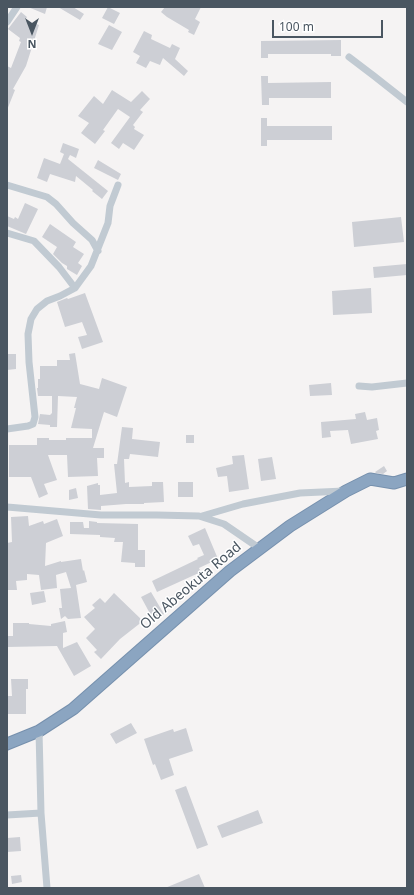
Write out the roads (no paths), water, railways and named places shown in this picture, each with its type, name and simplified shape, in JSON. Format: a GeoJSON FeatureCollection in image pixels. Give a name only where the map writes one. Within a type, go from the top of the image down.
{"type":"FeatureCollection","features":[{"type":"Feature","properties":{"kind":"highway","name":"Old Abeokuta Road"},"geometry":{"type":"LineString","coordinates":[[7,744],[40,731],[73,709],[98,689],[186,609],[259,548],[290,526],[346,491],[370,479],[394,483],[407,479]]}},
{"type":"Feature","properties":{"kind":"street"},"geometry":{"type":"LineString","coordinates":[[7,22],[17,7]]}},
{"type":"Feature","properties":{"kind":"street"},"geometry":{"type":"LineString","coordinates":[[349,57],[407,102]]}},
{"type":"Feature","properties":{"kind":"street"},"geometry":{"type":"LineString","coordinates":[[7,185],[47,197],[92,240],[98,251]]}},
{"type":"Feature","properties":{"kind":"street"},"geometry":{"type":"LineString","coordinates":[[7,429],[34,424],[35,417],[28,355],[30,319],[37,309],[47,301],[75,288],[91,266],[108,223],[110,206],[118,185]]}},
{"type":"Feature","properties":{"kind":"street"},"geometry":{"type":"LineString","coordinates":[[7,233],[34,242],[59,267],[75,288]]}},
{"type":"Feature","properties":{"kind":"street"},"geometry":{"type":"LineString","coordinates":[[359,386],[372,387],[407,383]]}},
{"type":"Feature","properties":{"kind":"street"},"geometry":{"type":"LineString","coordinates":[[199,516],[243,504],[300,493],[346,491]]}},
{"type":"Feature","properties":{"kind":"street"},"geometry":{"type":"LineString","coordinates":[[7,508],[101,515],[199,516],[224,524],[259,548]]}},
{"type":"Feature","properties":{"kind":"street"},"geometry":{"type":"LineString","coordinates":[[40,731],[41,813],[47,888]]}},
{"type":"Feature","properties":{"kind":"street"},"geometry":{"type":"LineString","coordinates":[[7,815],[41,813]]}}]}
